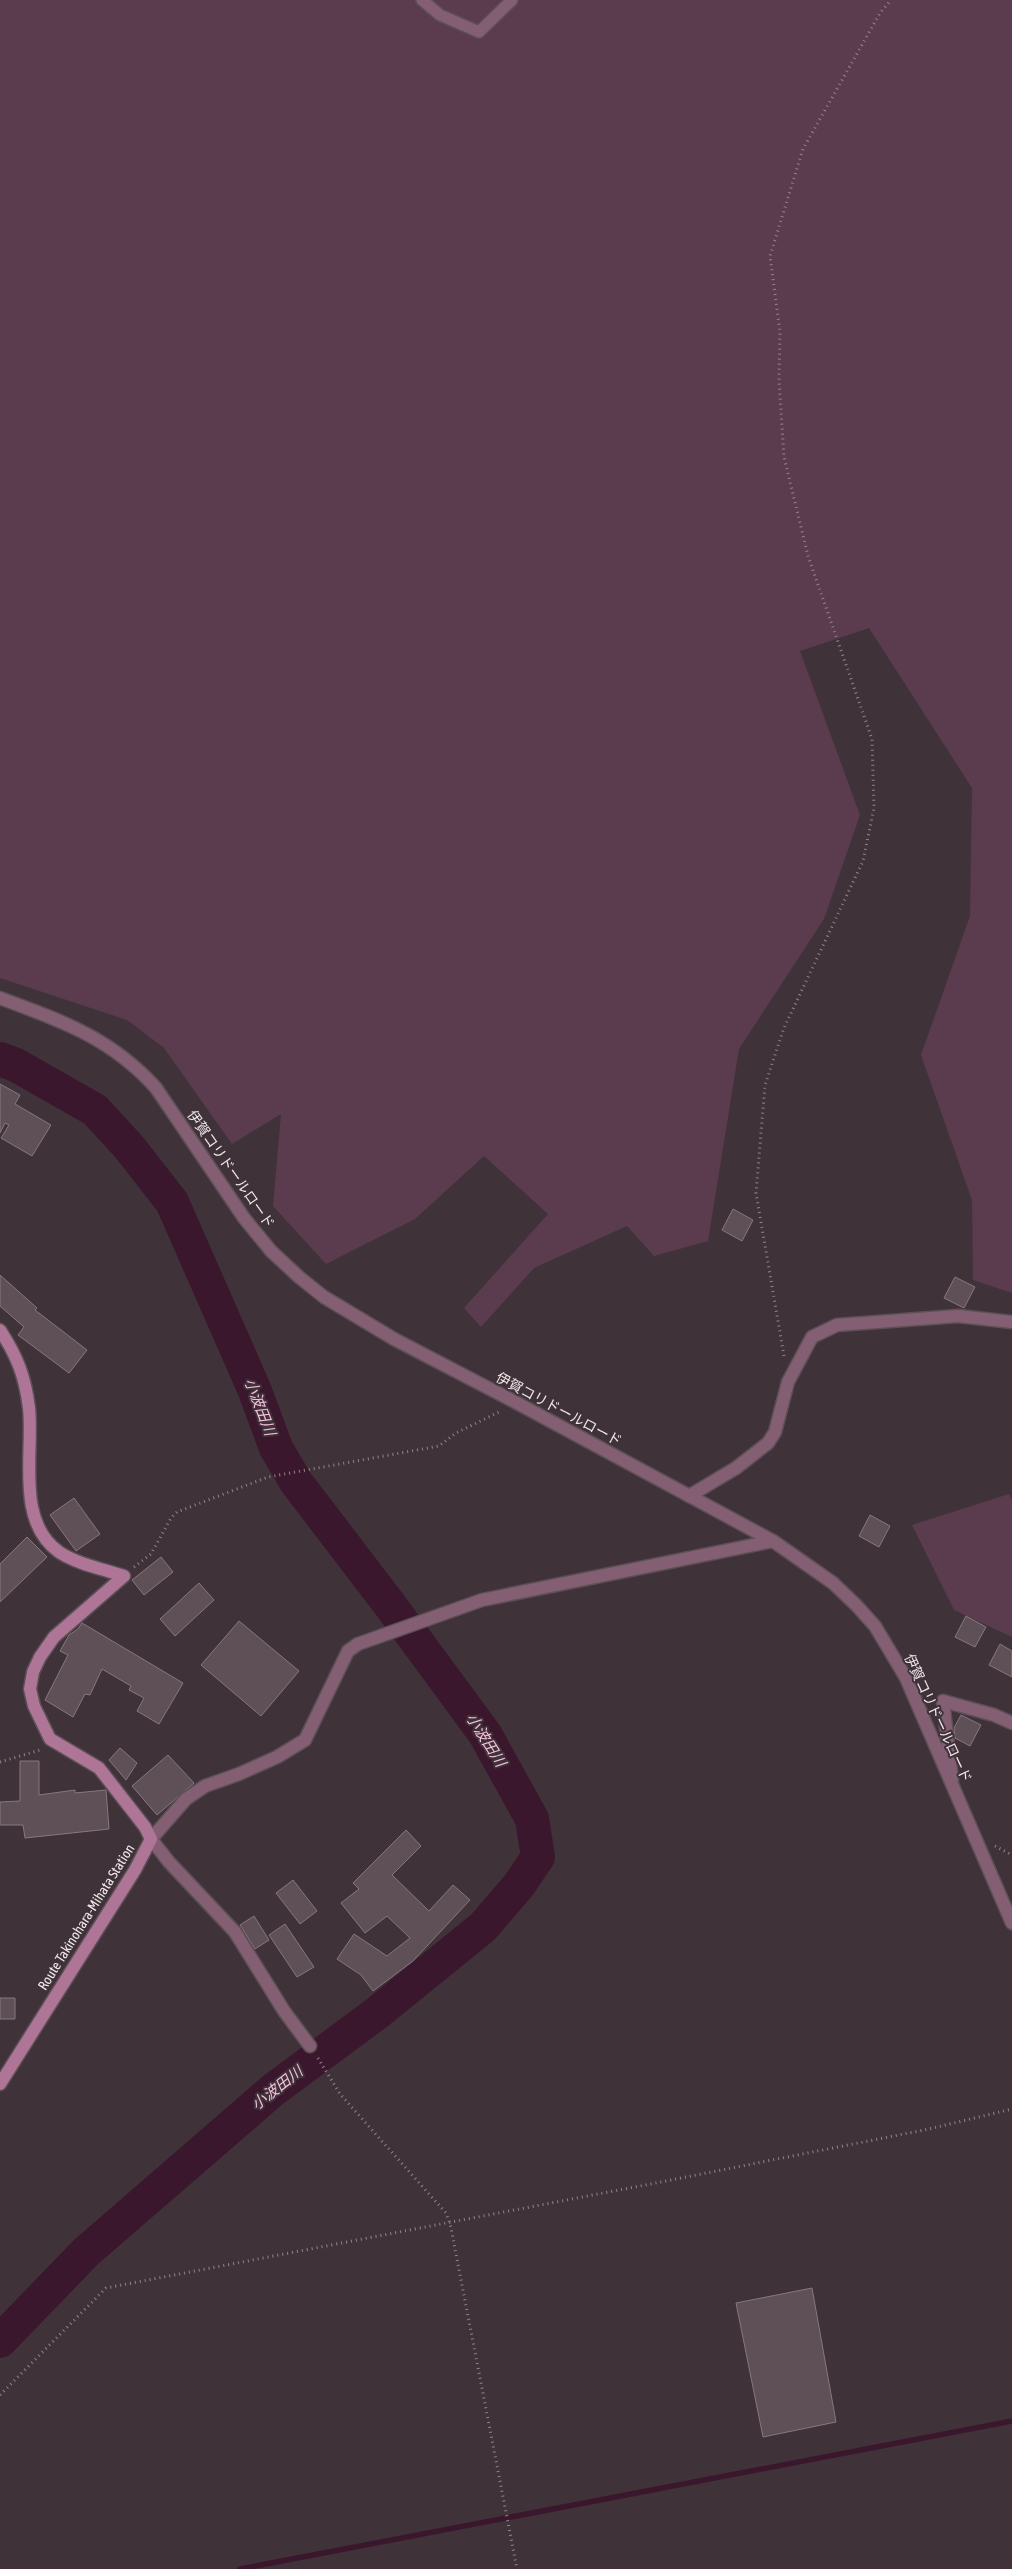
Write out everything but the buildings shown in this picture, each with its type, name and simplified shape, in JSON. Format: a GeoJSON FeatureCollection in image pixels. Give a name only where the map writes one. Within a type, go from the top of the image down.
{"type":"FeatureCollection","features":[{"type":"Feature","properties":{"kind":"main road"},"geometry":{"type":"LineString","coordinates":[[0,1330],[16,1354],[25,1384],[29,1410],[30,1496],[48,1541],[60,1552],[124,1576],[60,1631],[47,1646],[36,1664],[31,1681],[32,1698],[50,1739]]}},
{"type":"Feature","properties":{"kind":"main road","name":"Route Takinohara-Mihata Station"},"geometry":{"type":"LineString","coordinates":[[0,2084],[136,1870],[151,1839],[145,1827],[99,1768],[50,1739]]}},
{"type":"Feature","properties":{"kind":"street","name":"伊賀コリドールロード"},"geometry":{"type":"LineString","coordinates":[[0,998],[95,1037],[140,1069],[161,1095],[244,1218],[271,1251],[324,1297],[394,1339],[517,1403],[772,1541],[833,1583],[874,1626],[906,1678],[1012,1923]]}},
{"type":"Feature","properties":{"kind":"street"},"geometry":{"type":"LineString","coordinates":[[689,1496],[736,1468],[768,1443],[775,1432],[788,1382],[812,1337],[837,1325],[958,1316],[1012,1322]]}},
{"type":"Feature","properties":{"kind":"street"},"geometry":{"type":"LineString","coordinates":[[310,2046],[284,2011],[235,1932],[169,1862],[151,1839],[186,1799],[205,1786],[277,1758],[305,1740],[348,1651],[358,1644],[482,1600],[772,1541]]}},
{"type":"Feature","properties":{"kind":"street"},"geometry":{"type":"LineString","coordinates":[[952,1784],[943,1701],[994,1715],[1012,1723]]}},
{"type":"Feature","properties":{"kind":"lane"},"geometry":{"type":"LineString","coordinates":[[422,0],[440,15],[479,32],[512,0]]}},
{"type":"Feature","properties":{"kind":"path"},"geometry":{"type":"LineString","coordinates":[[788,1382],[756,1194],[765,1085],[784,1028],[863,861],[874,808],[872,739],[808,556],[784,457],[779,380],[780,332],[770,256],[803,149],[880,13],[891,0]]}},
{"type":"Feature","properties":{"kind":"path"},"geometry":{"type":"LineString","coordinates":[[124,1576],[150,1554],[170,1518],[177,1512],[273,1477],[439,1446],[456,1433],[517,1403]]}},
{"type":"Feature","properties":{"kind":"path"},"geometry":{"type":"LineString","coordinates":[[0,1762],[38,1751],[50,1739]]}},
{"type":"Feature","properties":{"kind":"path"},"geometry":{"type":"LineString","coordinates":[[324,2070],[340,2094],[446,2213],[450,2223],[517,2569]]}},
{"type":"Feature","properties":{"kind":"path"},"geometry":{"type":"LineString","coordinates":[[0,2395],[106,2288],[929,2129],[1012,2109]]}},
{"type":"Feature","properties":{"kind":"shaded area"},"geometry":{"type":"Polygon","coordinates":[[[0,0],[1012,0],[1012,1293],[973,1280],[972,1200],[921,1055],[970,916],[972,788],[869,628],[800,651],[860,815],[824,919],[739,1049],[708,1241],[654,1256],[627,1226],[534,1268],[481,1327],[464,1308],[548,1214],[484,1156],[415,1219],[326,1264],[273,1206],[281,1114],[232,1144],[164,1048],[127,1020],[0,978],[0,0]]]}},
{"type":"Feature","properties":{"kind":"shaded area"},"geometry":{"type":"Polygon","coordinates":[[[1009,1494],[1012,1500],[1012,1637],[954,1610],[912,1525],[1009,1494]]]}},
{"type":"Feature","properties":{"kind":"waterway","name":"小波田川"},"geometry":{"type":"LineString","coordinates":[[0,1059],[16,1065],[95,1110],[129,1147],[172,1202],[255,1391],[276,1448],[296,1482],[485,1734],[532,1819],[538,1857],[519,1885],[483,1927],[377,2013],[273,2090],[86,2252],[0,2341]]}},
{"type":"Feature","properties":{"kind":"waterway"},"geometry":{"type":"LineString","coordinates":[[240,2569],[1012,2421]]}}]}
